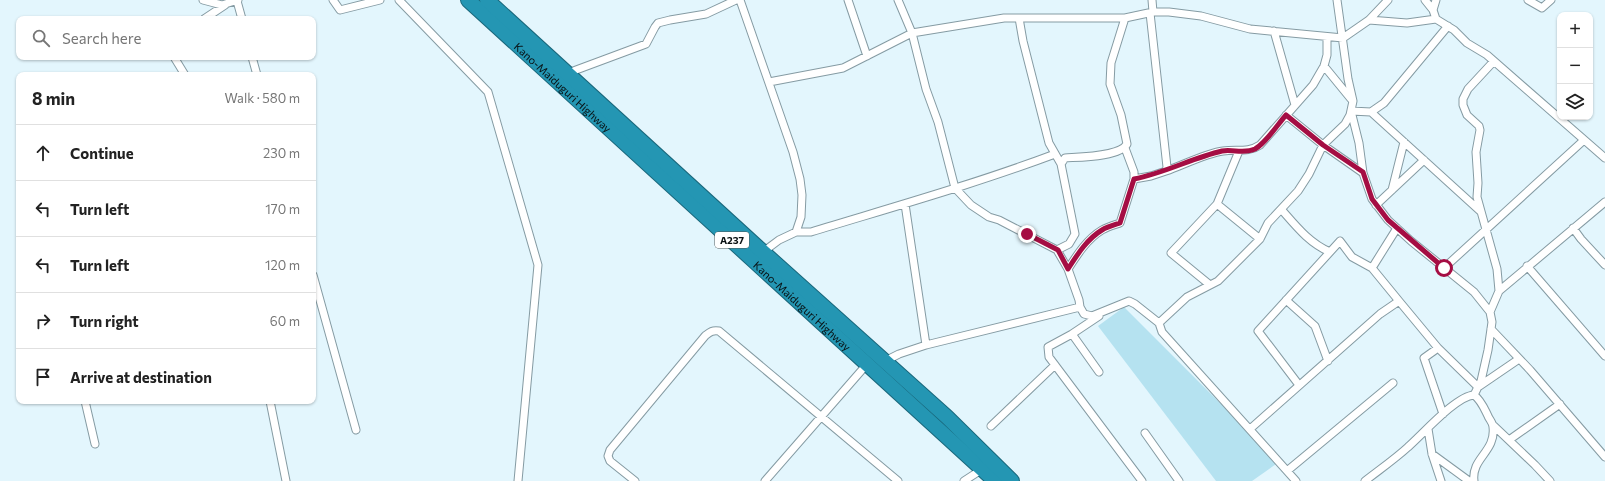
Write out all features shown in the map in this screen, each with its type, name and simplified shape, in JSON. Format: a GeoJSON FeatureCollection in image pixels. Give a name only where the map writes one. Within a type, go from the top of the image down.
{"type":"FeatureCollection","features":[{"type":"Feature","properties":{"kind":"highway","name":"Kano-Maiduguri Highway"},"geometry":{"type":"LineString","coordinates":[[468,0],[868,363],[987,464],[1012,481]]}},
{"type":"Feature","properties":{"kind":"highway","name":"Kano-Maiduguri Highway"},"geometry":{"type":"LineString","coordinates":[[487,0],[762,252],[947,417],[987,464],[995,481]]}},
{"type":"Feature","properties":{"kind":"street"},"geometry":{"type":"LineString","coordinates":[[203,0],[218,5],[225,5]]}},
{"type":"Feature","properties":{"kind":"street"},"geometry":{"type":"LineString","coordinates":[[208,16],[225,5],[237,0],[241,16]]}},
{"type":"Feature","properties":{"kind":"street"},"geometry":{"type":"LineString","coordinates":[[332,0],[340,10],[380,0]]}},
{"type":"Feature","properties":{"kind":"street"},"geometry":{"type":"LineString","coordinates":[[399,0],[488,92],[538,265],[518,481]]}},
{"type":"Feature","properties":{"kind":"street"},"geometry":{"type":"LineString","coordinates":[[568,74],[646,44],[658,23],[706,14],[736,0]]}},
{"type":"Feature","properties":{"kind":"street"},"geometry":{"type":"LineString","coordinates":[[740,0],[793,152],[800,180],[802,195],[801,217],[796,232]]}},
{"type":"Feature","properties":{"kind":"street"},"geometry":{"type":"LineString","coordinates":[[848,0],[867,56]]}},
{"type":"Feature","properties":{"kind":"street"},"geometry":{"type":"LineString","coordinates":[[1152,0],[1165,143],[1166,171]]}},
{"type":"Feature","properties":{"kind":"street"},"geometry":{"type":"LineString","coordinates":[[1159,323],[1187,297],[1218,281],[1260,239],[1268,223],[1298,191],[1309,174],[1323,145],[1345,124],[1351,111],[1353,101],[1348,79],[1337,0]]}},
{"type":"Feature","properties":{"kind":"street"},"geometry":{"type":"LineString","coordinates":[[768,82],[843,68],[912,33],[1004,18],[1125,18],[1152,13],[1169,12],[1201,16],[1250,29],[1343,38],[1369,20],[1388,0]]}},
{"type":"Feature","properties":{"kind":"street"},"geometry":{"type":"LineString","coordinates":[[1425,0],[1433,10],[1436,18],[1448,26],[1467,43],[1494,61],[1605,158]]}},
{"type":"Feature","properties":{"kind":"street"},"geometry":{"type":"LineString","coordinates":[[1433,10],[1436,0]]}},
{"type":"Feature","properties":{"kind":"street"},"geometry":{"type":"LineString","coordinates":[[1528,0],[1542,8],[1551,0]]}},
{"type":"Feature","properties":{"kind":"street"},"geometry":{"type":"LineString","coordinates":[[900,1],[912,33],[926,88],[938,122],[955,188],[971,205],[989,218],[999,220],[1058,250],[1068,269],[1080,307],[1084,314],[1092,316],[1104,312]]}},
{"type":"Feature","properties":{"kind":"street"},"geometry":{"type":"LineString","coordinates":[[1019,18],[1042,120],[1049,143],[1061,164],[1075,234],[1069,244],[1058,250]]}},
{"type":"Feature","properties":{"kind":"street"},"geometry":{"type":"LineString","coordinates":[[1068,269],[1078,253],[1096,234],[1120,223],[1134,179],[1134,172],[1125,148],[1127,144],[1121,115],[1110,84],[1111,63],[1125,18]]}},
{"type":"Feature","properties":{"kind":"street"},"geometry":{"type":"LineString","coordinates":[[1369,20],[1407,23],[1436,18]]}},
{"type":"Feature","properties":{"kind":"street"},"geometry":{"type":"LineString","coordinates":[[1351,111],[1371,112],[1384,103],[1448,26]]}},
{"type":"Feature","properties":{"kind":"street"},"geometry":{"type":"LineString","coordinates":[[1274,31],[1295,105]]}},
{"type":"Feature","properties":{"kind":"street"},"geometry":{"type":"LineString","coordinates":[[1134,179],[1151,176],[1223,151],[1254,150],[1312,85],[1324,66],[1327,55],[1327,37]]}},
{"type":"Feature","properties":{"kind":"street"},"geometry":{"type":"LineString","coordinates":[[176,60],[183,72]]}},
{"type":"Feature","properties":{"kind":"street"},"geometry":{"type":"LineString","coordinates":[[253,60],[257,72]]}},
{"type":"Feature","properties":{"kind":"street"},"geometry":{"type":"LineString","coordinates":[[1494,61],[1468,89],[1463,99],[1463,105],[1467,115],[1479,126],[1480,130],[1476,160],[1478,183],[1477,197],[1497,269],[1499,291]]}},
{"type":"Feature","properties":{"kind":"street"},"geometry":{"type":"LineString","coordinates":[[1324,66],[1353,101]]}},
{"type":"Feature","properties":{"kind":"street"},"geometry":{"type":"LineString","coordinates":[[1351,111],[1359,143],[1363,172],[1372,199],[1388,220],[1474,292],[1490,312]]}},
{"type":"Feature","properties":{"kind":"street"},"geometry":{"type":"LineString","coordinates":[[1371,112],[1481,212]]}},
{"type":"Feature","properties":{"kind":"street"},"geometry":{"type":"LineString","coordinates":[[1286,115],[1323,145],[1363,172]]}},
{"type":"Feature","properties":{"kind":"street"},"geometry":{"type":"LineString","coordinates":[[1444,268],[1584,140]]}},
{"type":"Feature","properties":{"kind":"street"},"geometry":{"type":"LineString","coordinates":[[1392,190],[1404,142]]}},
{"type":"Feature","properties":{"kind":"street"},"geometry":{"type":"LineString","coordinates":[[1061,164],[1065,158],[1098,155],[1125,148]]}},
{"type":"Feature","properties":{"kind":"street"},"geometry":{"type":"LineString","coordinates":[[1210,285],[1171,253],[1218,204],[1239,151]]}},
{"type":"Feature","properties":{"kind":"street"},"geometry":{"type":"LineString","coordinates":[[762,252],[779,240],[796,232],[811,232],[905,204],[1014,169],[1055,154]]}},
{"type":"Feature","properties":{"kind":"street"},"geometry":{"type":"LineString","coordinates":[[1376,204],[1424,160]]}},
{"type":"Feature","properties":{"kind":"street"},"geometry":{"type":"LineString","coordinates":[[1474,395],[1484,368],[1491,329],[1490,312],[1499,291],[1605,202]]}},
{"type":"Feature","properties":{"kind":"street"},"geometry":{"type":"LineString","coordinates":[[905,204],[926,345]]}},
{"type":"Feature","properties":{"kind":"street"},"geometry":{"type":"LineString","coordinates":[[1218,204],[1260,239]]}},
{"type":"Feature","properties":{"kind":"street"},"geometry":{"type":"LineString","coordinates":[[1281,209],[1309,240],[1330,252]]}},
{"type":"Feature","properties":{"kind":"street"},"geometry":{"type":"LineString","coordinates":[[1372,268],[1397,228]]}},
{"type":"Feature","properties":{"kind":"street"},"geometry":{"type":"LineString","coordinates":[[1573,228],[1580,240],[1605,265]]}},
{"type":"Feature","properties":{"kind":"street"},"geometry":{"type":"LineString","coordinates":[[1299,385],[1258,331],[1340,241],[1352,257],[1372,268],[1438,348],[1478,387]]}},
{"type":"Feature","properties":{"kind":"street"},"geometry":{"type":"LineString","coordinates":[[1527,266],[1605,356]]}},
{"type":"Feature","properties":{"kind":"street"},"geometry":{"type":"LineString","coordinates":[[316,286],[356,430]]}},
{"type":"Feature","properties":{"kind":"street"},"geometry":{"type":"LineString","coordinates":[[1286,300],[1315,326],[1328,361]]}},
{"type":"Feature","properties":{"kind":"street"},"geometry":{"type":"LineString","coordinates":[[1142,481],[1055,365],[1049,356],[1048,347],[1072,334],[1104,312],[1129,301],[1159,323],[1162,332],[1296,481]]}},
{"type":"Feature","properties":{"kind":"street"},"geometry":{"type":"LineString","coordinates":[[1250,429],[1380,314],[1399,301]]}},
{"type":"Feature","properties":{"kind":"street"},"geometry":{"type":"LineString","coordinates":[[885,361],[899,354],[926,345],[1080,307]]}},
{"type":"Feature","properties":{"kind":"street"},"geometry":{"type":"LineString","coordinates":[[1491,329],[1560,404],[1605,457]]}},
{"type":"Feature","properties":{"kind":"street"},"geometry":{"type":"LineString","coordinates":[[635,481],[610,461],[608,456],[610,450],[710,332],[718,330],[898,481]]}},
{"type":"Feature","properties":{"kind":"street"},"geometry":{"type":"LineString","coordinates":[[1072,334],[1099,372]]}},
{"type":"Feature","properties":{"kind":"street"},"geometry":{"type":"LineString","coordinates":[[1438,348],[1424,358],[1443,414]]}},
{"type":"Feature","properties":{"kind":"street"},"geometry":{"type":"LineString","coordinates":[[1478,387],[1519,359]]}},
{"type":"Feature","properties":{"kind":"street"},"geometry":{"type":"LineString","coordinates":[[765,481],[868,363]]}},
{"type":"Feature","properties":{"kind":"street"},"geometry":{"type":"LineString","coordinates":[[992,426],[1055,365]]}},
{"type":"Feature","properties":{"kind":"street"},"geometry":{"type":"LineString","coordinates":[[1287,471],[1393,383]]}},
{"type":"Feature","properties":{"kind":"street"},"geometry":{"type":"LineString","coordinates":[[1369,480],[1408,448],[1443,414],[1468,395],[1474,395]]}},
{"type":"Feature","properties":{"kind":"street"},"geometry":{"type":"LineString","coordinates":[[1474,395],[1484,407],[1494,426],[1550,481]]}},
{"type":"Feature","properties":{"kind":"street"},"geometry":{"type":"LineString","coordinates":[[86,404],[95,444]]}},
{"type":"Feature","properties":{"kind":"street"},"geometry":{"type":"LineString","coordinates":[[271,404],[286,481]]}},
{"type":"Feature","properties":{"kind":"street"},"geometry":{"type":"LineString","coordinates":[[1509,440],[1560,404]]}},
{"type":"Feature","properties":{"kind":"street"},"geometry":{"type":"LineString","coordinates":[[1432,454],[1471,480],[1478,462],[1491,444],[1494,426]]}},
{"type":"Feature","properties":{"kind":"street"},"geometry":{"type":"LineString","coordinates":[[1428,429],[1432,454],[1441,481]]}},
{"type":"Feature","properties":{"kind":"street"},"geometry":{"type":"LineString","coordinates":[[1145,433],[1180,481]]}},
{"type":"Feature","properties":{"kind":"street"},"geometry":{"type":"LineString","coordinates":[[964,481],[987,464]]}},
{"type":"Feature","properties":{"kind":"shaded area"},"geometry":{"type":"Polygon","coordinates":[[[1124,307],[1279,462],[1252,481],[1216,481],[1098,326],[1124,307]]]}},
{"type":"Feature","properties":{"kind":"route"},"geometry":{"type":"LineString","coordinates":[[1027,234],[1058,250],[1068,269],[1078,253],[1096,234],[1120,223],[1134,179],[1151,176],[1223,151],[1254,150],[1286,115],[1323,145],[1363,172],[1372,199],[1388,220],[1444,268]]}}]}
